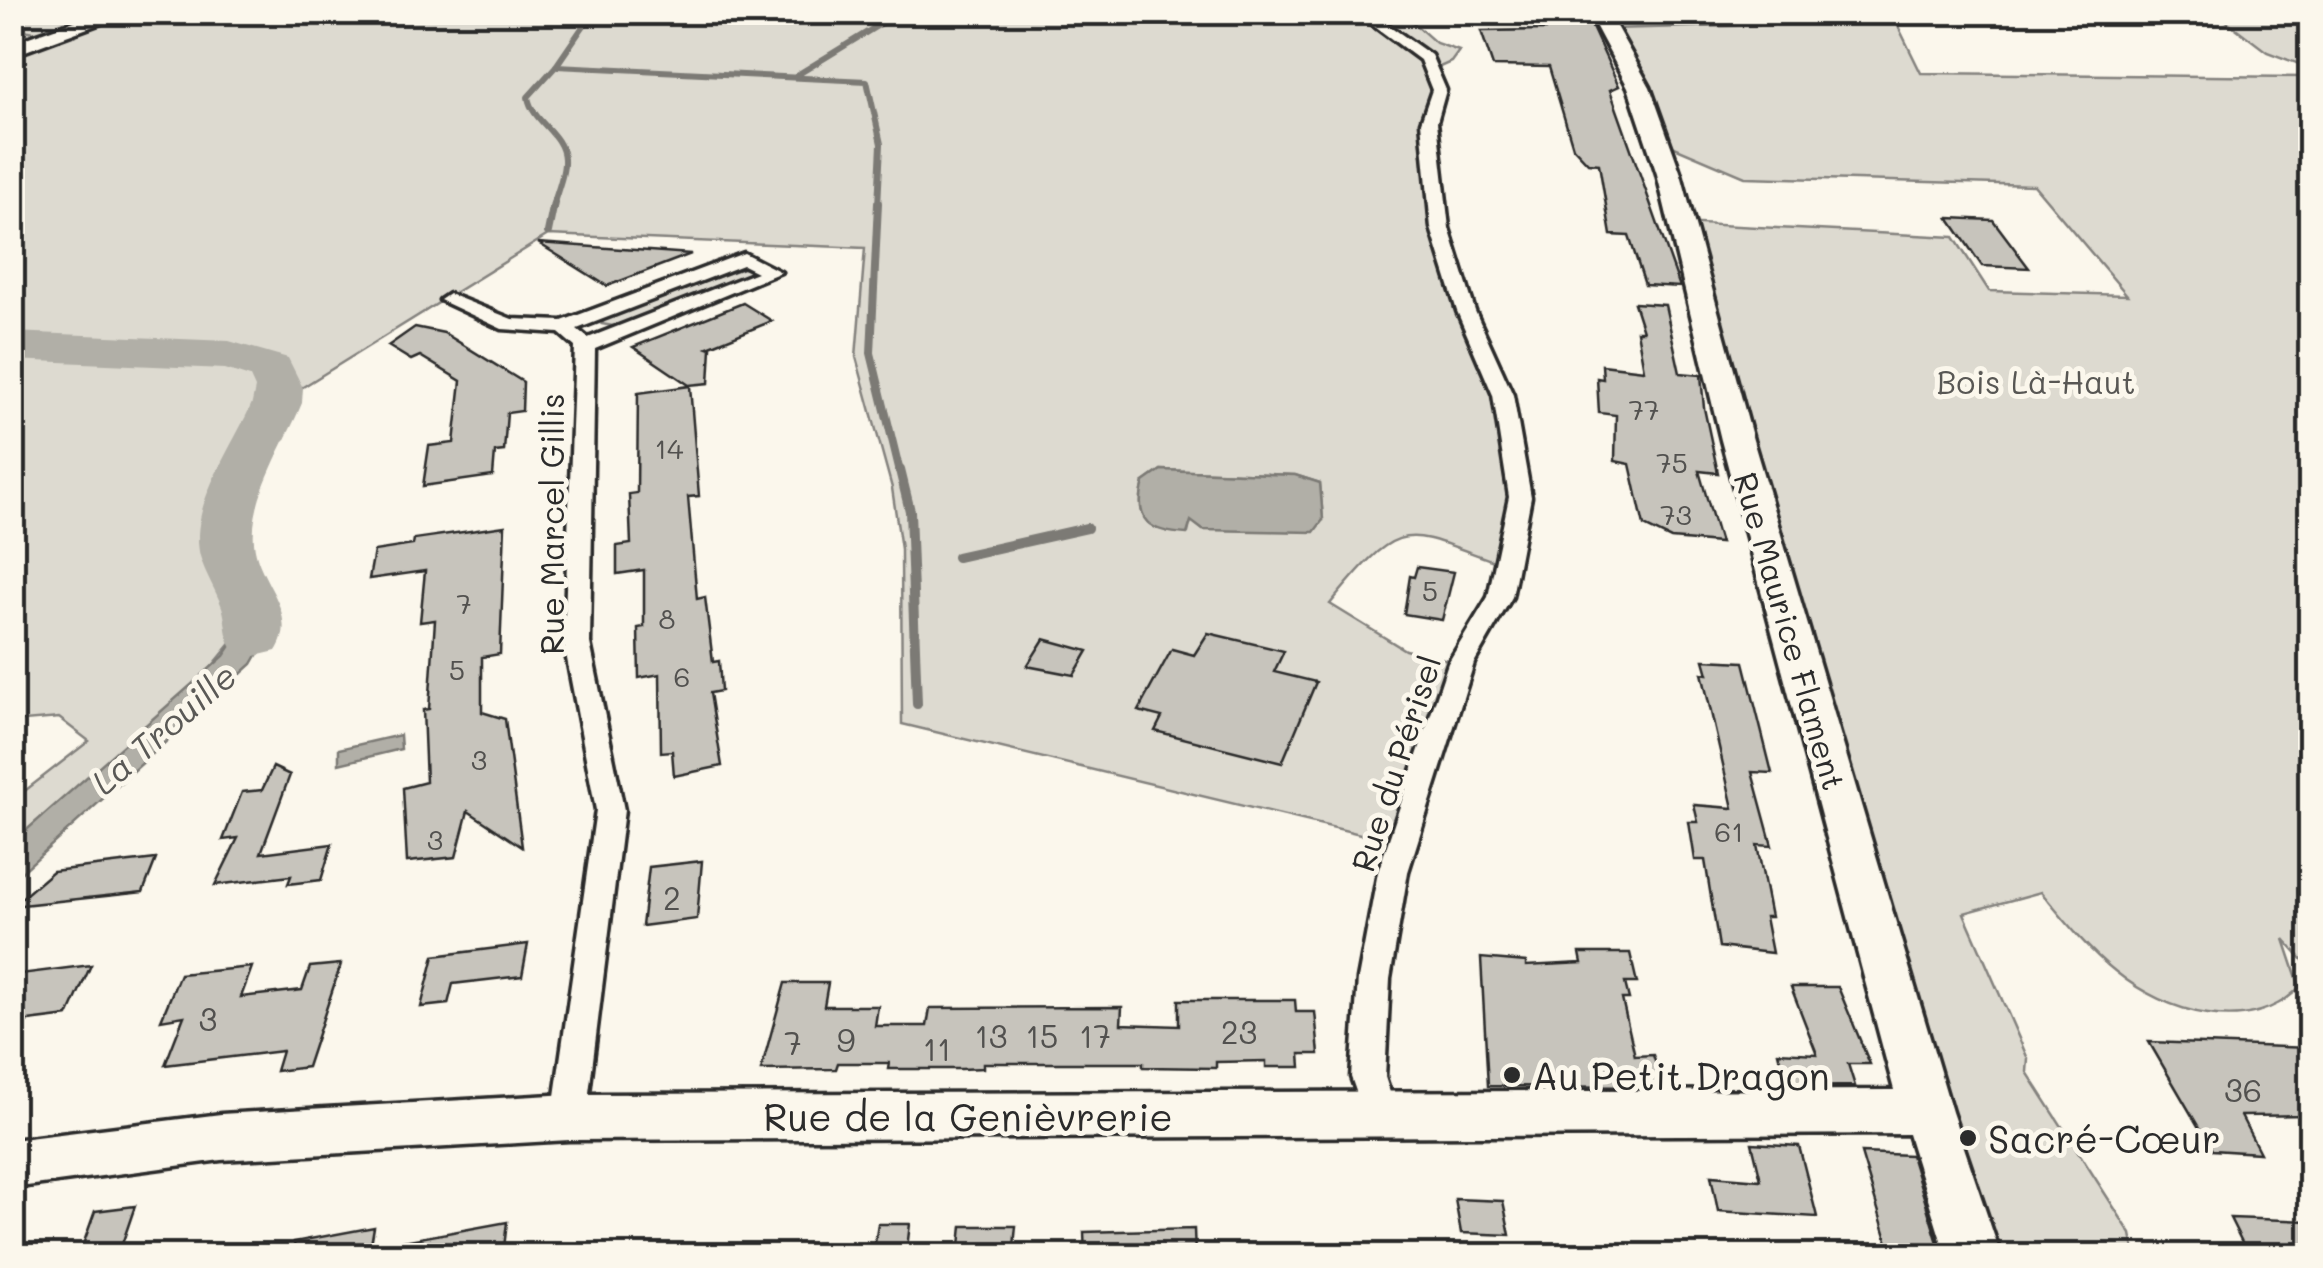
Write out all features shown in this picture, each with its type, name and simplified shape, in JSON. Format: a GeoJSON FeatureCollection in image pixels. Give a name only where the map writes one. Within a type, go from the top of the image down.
{"type":"FeatureCollection","features":[{"type":"Feature","properties":{"kind":"street"},"geometry":{"type":"LineString","coordinates":[[12,50],[121,12]]}},
{"type":"Feature","properties":{"kind":"street","name":"Rue du Périsel"},"geometry":{"type":"LineString","coordinates":[[1361,12],[1426,58],[1436,80],[1439,90],[1429,122],[1440,228],[1466,311],[1503,395],[1520,497],[1500,596],[1462,663],[1394,872],[1374,979],[1370,1038],[1368,1077],[1380,1114]]}},
{"type":"Feature","properties":{"kind":"street","name":"Rue Maurice Flament"},"geometry":{"type":"LineString","coordinates":[[1598,12],[1639,87],[1669,174],[1738,440],[1926,1112],[1974,1256]]}},
{"type":"Feature","properties":{"kind":"street"},"geometry":{"type":"LineString","coordinates":[[449,300],[509,325],[564,327],[744,258],[772,272],[585,346],[574,332],[564,327]]}},
{"type":"Feature","properties":{"kind":"street","name":"Rue Marcel Gillis"},"geometry":{"type":"LineString","coordinates":[[569,1117],[610,810],[578,643],[585,346]]}},
{"type":"Feature","properties":{"kind":"street","name":"Rue de la Genièvrerie"},"geometry":{"type":"LineString","coordinates":[[12,1164],[222,1137],[569,1117],[1926,1112]]}},
{"type":"Feature","properties":{"kind":"green space"},"geometry":{"type":"Polygon","coordinates":[[[288,12],[330,22],[382,12],[1401,12],[1436,43],[1459,51],[1451,62],[1433,70],[1439,90],[1429,122],[1440,228],[1511,446],[1508,566],[1446,544],[1408,537],[1375,554],[1330,604],[1405,650],[1461,663],[1402,844],[902,724],[901,549],[892,488],[856,357],[865,248],[548,235],[277,403],[228,523],[211,523],[209,568],[238,635],[201,680],[13,842],[13,800],[89,741],[59,718],[13,722],[13,50],[50,35],[13,28],[12,13],[288,12]],[[1161,470],[1144,482],[1141,507],[1154,527],[1188,533],[1191,520],[1203,530],[1323,520],[1320,483],[1295,475],[1161,470]]]}},
{"type":"Feature","properties":{"kind":"green space"},"geometry":{"type":"Polygon","coordinates":[[[2216,13],[2310,13],[2310,68],[2267,52],[2216,13]]]}},
{"type":"Feature","properties":{"kind":"green space","name":"Bois Là-Haut"},"geometry":{"type":"Polygon","coordinates":[[[1896,22],[1921,73],[2310,77],[2310,968],[2284,939],[2300,987],[2280,1003],[2257,1012],[2208,1014],[2159,999],[2136,987],[2086,944],[2041,892],[1964,913],[2028,1059],[2027,1072],[2131,1234],[2135,1255],[1974,1255],[1681,223],[1954,237],[1989,291],[2127,295],[2034,185],[1745,177],[1658,140],[1608,29],[1896,22]]]}},
{"type":"Feature","properties":{"kind":"green space"},"geometry":{"type":"Polygon","coordinates":[[[743,268],[749,270],[749,276],[618,327],[602,324],[606,317],[743,268]]]}},
{"type":"Feature","properties":{"kind":"water"},"geometry":{"type":"Polygon","coordinates":[[[1161,470],[1295,475],[1320,483],[1323,520],[1314,532],[1203,530],[1191,521],[1187,534],[1163,531],[1147,522],[1141,507],[1144,482],[1161,470]]]}},
{"type":"Feature","properties":{"kind":"water"},"geometry":{"type":"Polygon","coordinates":[[[250,561],[268,605],[272,629],[252,664],[13,880],[13,842],[224,656],[238,635],[209,568],[250,561]]]}},
{"type":"Feature","properties":{"kind":"water"},"geometry":{"type":"Polygon","coordinates":[[[400,735],[401,749],[339,764],[339,749],[400,735]]]}},
{"type":"Feature","properties":{"kind":"building"},"geometry":{"type":"Polygon","coordinates":[[[1590,23],[1619,86],[1610,90],[1680,287],[1645,285],[1629,236],[1611,235],[1599,164],[1588,163],[1573,147],[1549,67],[1493,66],[1481,31],[1545,30],[1541,24],[1590,23]]]}},
{"type":"Feature","properties":{"kind":"building"},"geometry":{"type":"Polygon","coordinates":[[[1949,218],[1993,220],[2029,268],[1982,266],[1949,218]]]}},
{"type":"Feature","properties":{"kind":"building"},"geometry":{"type":"Polygon","coordinates":[[[538,243],[691,254],[607,286],[538,243]]]}},
{"type":"Feature","properties":{"kind":"building"},"geometry":{"type":"Polygon","coordinates":[[[743,303],[772,321],[708,347],[709,383],[689,385],[633,347],[743,303]]]}},
{"type":"Feature","properties":{"kind":"building"},"geometry":{"type":"Polygon","coordinates":[[[1634,303],[1665,305],[1680,373],[1701,375],[1718,473],[1699,471],[1720,543],[1671,539],[1644,526],[1630,464],[1615,461],[1616,415],[1599,413],[1597,378],[1603,379],[1602,365],[1644,370],[1637,331],[1643,331],[1634,303]]]}},
{"type":"Feature","properties":{"kind":"building"},"geometry":{"type":"Polygon","coordinates":[[[415,327],[444,333],[523,382],[522,411],[507,413],[504,451],[495,452],[493,476],[423,486],[429,446],[454,443],[461,381],[420,356],[411,360],[388,346],[415,327]]]}},
{"type":"Feature","properties":{"kind":"building"},"geometry":{"type":"Polygon","coordinates":[[[690,386],[699,496],[688,497],[697,599],[705,597],[713,662],[719,661],[721,691],[710,693],[722,766],[674,776],[672,751],[661,752],[660,674],[639,678],[638,628],[644,627],[644,570],[617,574],[617,546],[631,544],[629,494],[637,493],[638,393],[690,386]]]}},
{"type":"Feature","properties":{"kind":"building"},"geometry":{"type":"Polygon","coordinates":[[[505,526],[500,654],[482,657],[482,712],[505,719],[522,847],[468,811],[456,857],[407,862],[403,788],[426,782],[423,710],[429,709],[435,620],[420,622],[425,571],[369,579],[374,551],[413,545],[414,539],[505,526]]]}},
{"type":"Feature","properties":{"kind":"building"},"geometry":{"type":"Polygon","coordinates":[[[1417,567],[1454,572],[1442,620],[1404,614],[1410,576],[1414,577],[1417,567]]]}},
{"type":"Feature","properties":{"kind":"building"},"geometry":{"type":"Polygon","coordinates":[[[1208,633],[1284,651],[1274,672],[1316,682],[1282,763],[1155,731],[1162,717],[1138,711],[1172,649],[1194,655],[1208,633]]]}},
{"type":"Feature","properties":{"kind":"building"},"geometry":{"type":"Polygon","coordinates":[[[1044,639],[1088,651],[1074,675],[1027,666],[1044,639]]]}},
{"type":"Feature","properties":{"kind":"building"},"geometry":{"type":"Polygon","coordinates":[[[1704,660],[1744,662],[1772,773],[1752,772],[1772,846],[1757,845],[1771,917],[1765,917],[1772,953],[1719,947],[1705,860],[1695,860],[1689,822],[1698,822],[1694,805],[1733,808],[1702,673],[1708,674],[1704,660]]]}},
{"type":"Feature","properties":{"kind":"building"},"geometry":{"type":"Polygon","coordinates":[[[273,767],[290,775],[261,853],[332,844],[321,880],[288,884],[291,876],[215,885],[238,838],[223,840],[242,792],[262,790],[273,767]]]}},
{"type":"Feature","properties":{"kind":"building"},"geometry":{"type":"Polygon","coordinates":[[[156,859],[143,892],[12,906],[53,871],[156,859]]]}},
{"type":"Feature","properties":{"kind":"building"},"geometry":{"type":"Polygon","coordinates":[[[702,861],[697,919],[642,926],[649,867],[702,861]]]}},
{"type":"Feature","properties":{"kind":"building"},"geometry":{"type":"Polygon","coordinates":[[[528,944],[522,976],[453,984],[448,1004],[421,1007],[434,956],[528,944]]]}},
{"type":"Feature","properties":{"kind":"building"},"geometry":{"type":"Polygon","coordinates":[[[1580,953],[1630,953],[1637,983],[1625,983],[1629,999],[1622,999],[1635,1056],[1653,1055],[1663,1087],[1488,1086],[1481,958],[1526,962],[1526,966],[1582,963],[1580,953]]]}},
{"type":"Feature","properties":{"kind":"building"},"geometry":{"type":"Polygon","coordinates":[[[341,964],[307,1067],[276,1071],[282,1051],[165,1065],[184,1016],[161,1020],[180,974],[252,967],[241,997],[302,990],[310,967],[341,964]]]}},
{"type":"Feature","properties":{"kind":"building"},"geometry":{"type":"Polygon","coordinates":[[[91,965],[68,1016],[12,1023],[12,975],[91,965]]]}},
{"type":"Feature","properties":{"kind":"building"},"geometry":{"type":"Polygon","coordinates":[[[785,983],[828,983],[824,1006],[878,1006],[875,1026],[927,1026],[930,1008],[1122,1007],[1121,1024],[1179,1026],[1179,1000],[1295,1000],[1296,1012],[1315,1012],[1319,1054],[1300,1054],[1301,1067],[1266,1067],[1266,1061],[1216,1062],[1216,1068],[1143,1067],[1143,1063],[983,1063],[983,1068],[888,1069],[889,1063],[838,1063],[836,1069],[761,1070],[785,983]]]}},
{"type":"Feature","properties":{"kind":"building"},"geometry":{"type":"Polygon","coordinates":[[[1791,987],[1838,987],[1870,1064],[1848,1064],[1855,1086],[1787,1087],[1778,1052],[1817,1054],[1791,987]]]}},
{"type":"Feature","properties":{"kind":"building"},"geometry":{"type":"Polygon","coordinates":[[[2149,1042],[2310,1048],[2310,1115],[2241,1116],[2260,1153],[2212,1150],[2149,1042]]]}},
{"type":"Feature","properties":{"kind":"building"},"geometry":{"type":"Polygon","coordinates":[[[1752,1143],[1799,1146],[1817,1217],[1718,1211],[1711,1176],[1761,1180],[1752,1143]]]}},
{"type":"Feature","properties":{"kind":"building"},"geometry":{"type":"Polygon","coordinates":[[[1861,1153],[1911,1155],[1942,1256],[1892,1256],[1861,1153]]]}},
{"type":"Feature","properties":{"kind":"building"},"geometry":{"type":"Polygon","coordinates":[[[1455,1199],[1503,1201],[1510,1235],[1461,1233],[1455,1199]]]}},
{"type":"Feature","properties":{"kind":"building"},"geometry":{"type":"Polygon","coordinates":[[[135,1206],[118,1256],[79,1256],[95,1211],[135,1206]]]}},
{"type":"Feature","properties":{"kind":"building"},"geometry":{"type":"Polygon","coordinates":[[[2230,1218],[2310,1221],[2310,1256],[2249,1256],[2230,1218]]]}},
{"type":"Feature","properties":{"kind":"building"},"geometry":{"type":"Polygon","coordinates":[[[507,1222],[503,1256],[399,1256],[398,1242],[507,1222]]]}},
{"type":"Feature","properties":{"kind":"building"},"geometry":{"type":"Polygon","coordinates":[[[878,1224],[910,1224],[906,1256],[873,1256],[878,1224]]]}},
{"type":"Feature","properties":{"kind":"building"},"geometry":{"type":"Polygon","coordinates":[[[962,1226],[1016,1226],[1013,1256],[959,1256],[962,1226]]]}},
{"type":"Feature","properties":{"kind":"building"},"geometry":{"type":"Polygon","coordinates":[[[374,1227],[369,1256],[296,1256],[294,1242],[374,1227]]]}},
{"type":"Feature","properties":{"kind":"building"},"geometry":{"type":"Polygon","coordinates":[[[1194,1229],[1195,1256],[1085,1256],[1084,1232],[1194,1229]]]}},
{"type":"Feature","properties":{"kind":"waterway"},"geometry":{"type":"LineString","coordinates":[[556,66],[593,12]]}},
{"type":"Feature","properties":{"kind":"waterway"},"geometry":{"type":"LineString","coordinates":[[797,75],[900,12]]}},
{"type":"Feature","properties":{"kind":"waterway"},"geometry":{"type":"LineString","coordinates":[[553,206],[563,171],[562,150],[535,114],[528,97],[556,66]]}},
{"type":"Feature","properties":{"kind":"waterway"},"geometry":{"type":"LineString","coordinates":[[556,66],[867,81],[881,144],[878,206]]}},
{"type":"Feature","properties":{"kind":"waterway"},"geometry":{"type":"LineString","coordinates":[[548,232],[554,203]]}},
{"type":"Feature","properties":{"kind":"waterway"},"geometry":{"type":"LineString","coordinates":[[878,203],[871,353],[900,472]]}},
{"type":"Feature","properties":{"kind":"waterway","name":"La Trouille"},"geometry":{"type":"LineString","coordinates":[[12,346],[229,355],[271,368],[279,388],[277,403],[237,492],[226,542],[232,567],[253,612],[255,637]]}},
{"type":"Feature","properties":{"kind":"waterway"},"geometry":{"type":"LineString","coordinates":[[900,470],[910,511],[917,704]]}},
{"type":"Feature","properties":{"kind":"waterway"},"geometry":{"type":"LineString","coordinates":[[957,557],[1087,528]]}},
{"type":"Feature","properties":{"kind":"place","name":"Au Petit Dragon"},"geometry":{"type":"Point","coordinates":[1512,1075]}},
{"type":"Feature","properties":{"kind":"place","name":"Sacré-Cœur"},"geometry":{"type":"Point","coordinates":[1968,1138]}}]}
